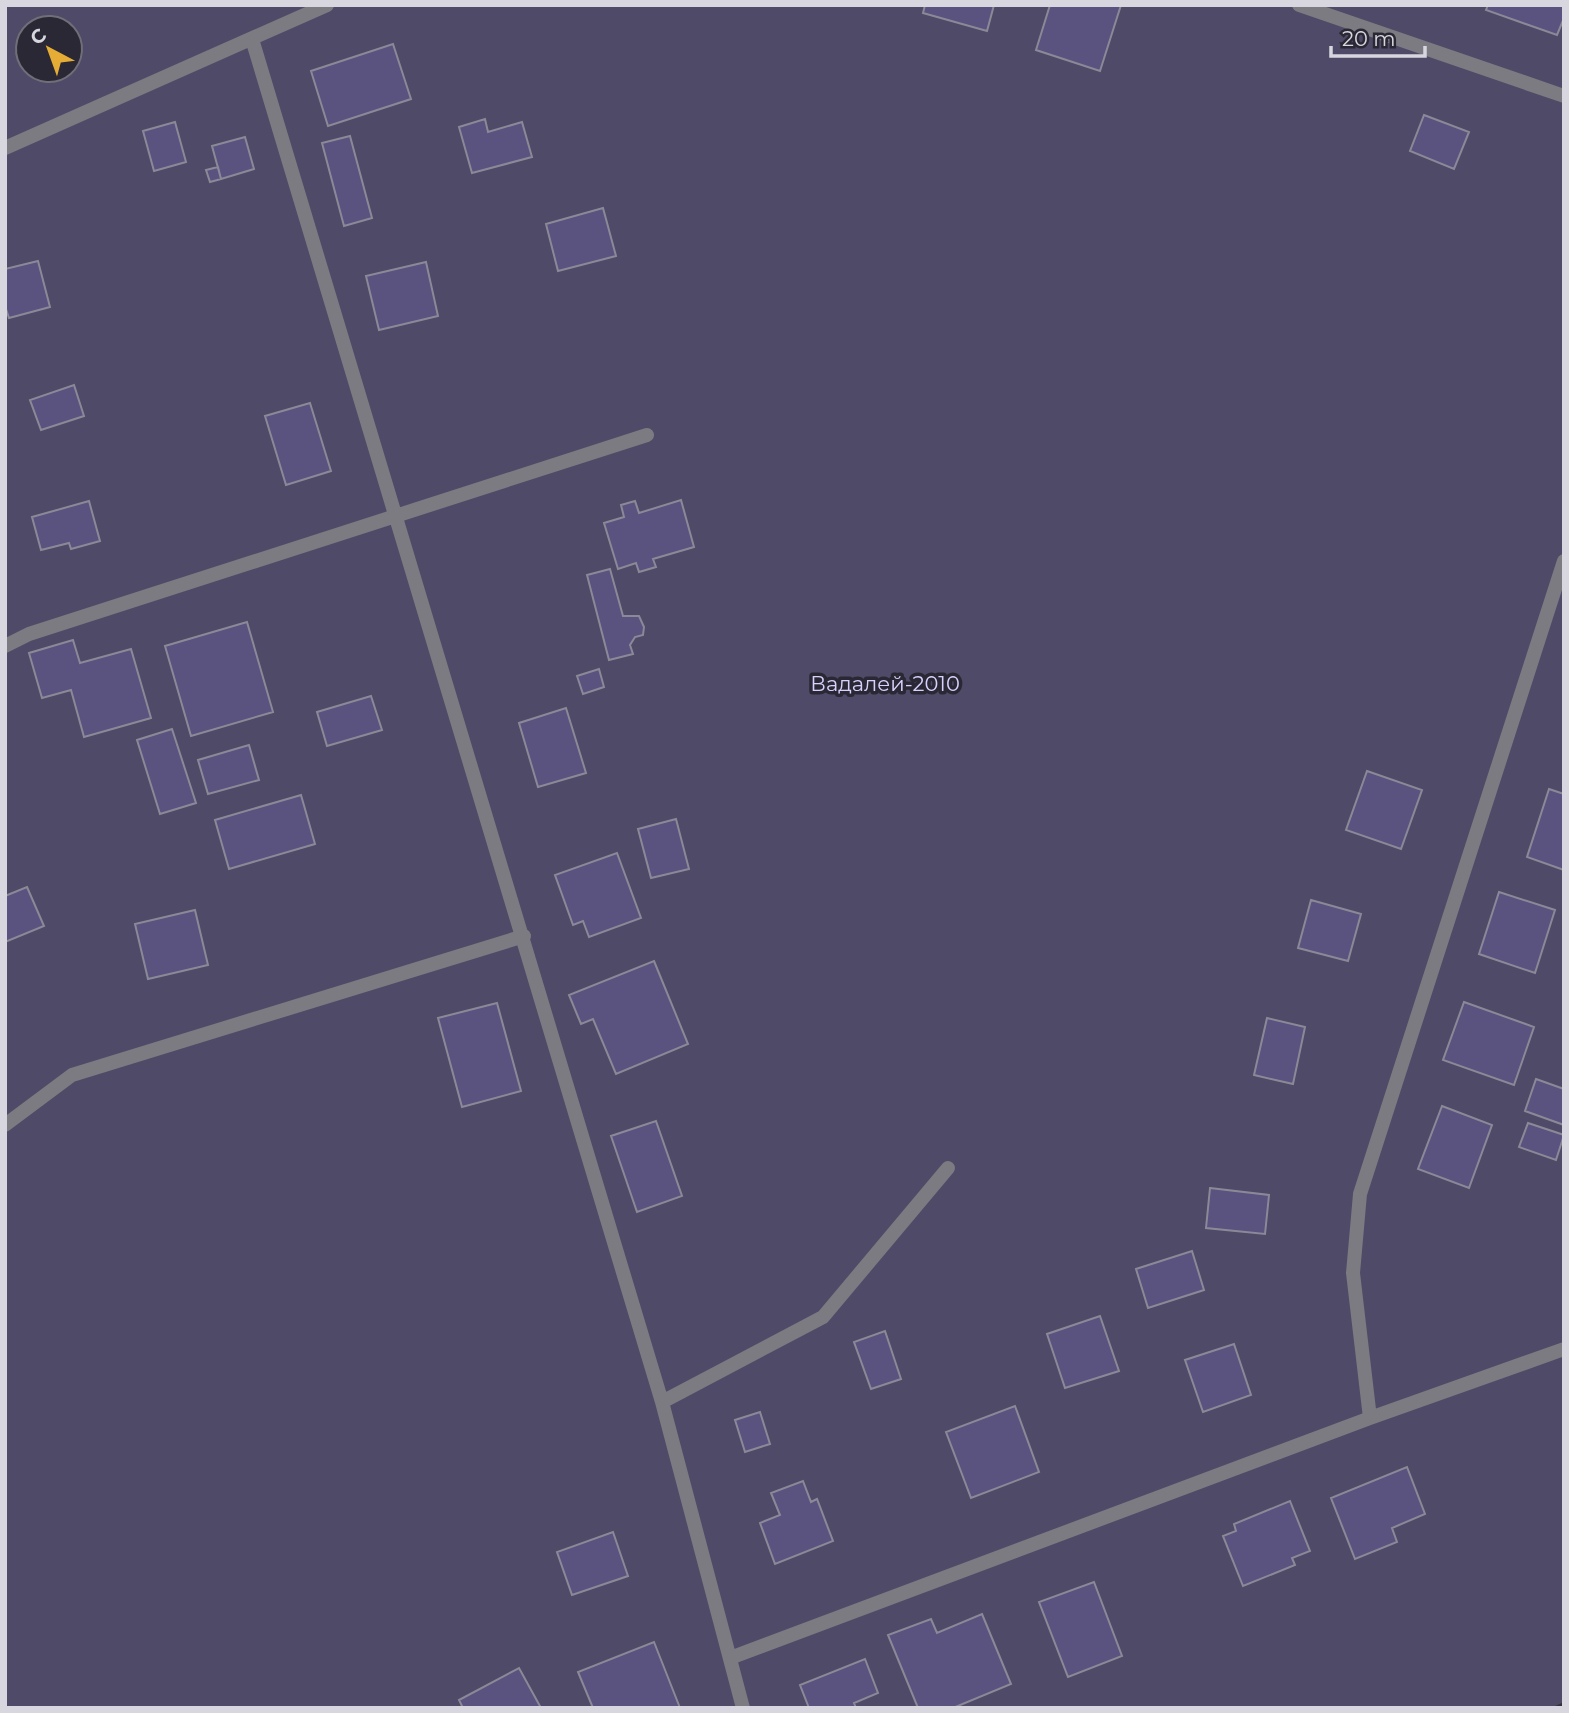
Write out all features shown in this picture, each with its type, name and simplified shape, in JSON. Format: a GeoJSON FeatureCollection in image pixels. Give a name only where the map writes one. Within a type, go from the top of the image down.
{"type":"FeatureCollection","features":[{"type":"Feature","properties":{"kind":"street"},"geometry":{"type":"LineString","coordinates":[[5,148],[327,5]]}},
{"type":"Feature","properties":{"kind":"street"},"geometry":{"type":"LineString","coordinates":[[1300,5],[1564,96]]}},
{"type":"Feature","properties":{"kind":"street"},"geometry":{"type":"LineString","coordinates":[[252,39],[662,1402],[743,1708]]}},
{"type":"Feature","properties":{"kind":"street"},"geometry":{"type":"LineString","coordinates":[[5,646],[29,634],[395,519],[647,435]]}},
{"type":"Feature","properties":{"kind":"street"},"geometry":{"type":"LineString","coordinates":[[1370,1418],[1353,1273],[1360,1194],[1564,561]]}},
{"type":"Feature","properties":{"kind":"street"},"geometry":{"type":"LineString","coordinates":[[5,1125],[72,1074],[524,936]]}},
{"type":"Feature","properties":{"kind":"street"},"geometry":{"type":"LineString","coordinates":[[662,1402],[823,1317],[948,1168]]}},
{"type":"Feature","properties":{"kind":"street"},"geometry":{"type":"LineString","coordinates":[[730,1658],[1370,1418],[1564,1349]]}},
{"type":"Feature","properties":{"kind":"green space","name":"Вадалей-2010"},"geometry":{"type":"Polygon","coordinates":[[[5,5],[1564,5],[1564,1702],[1551,1708],[5,1708],[5,5]]]}},
{"type":"Feature","properties":{"kind":"building"},"geometry":{"type":"Polygon","coordinates":[[[925,5],[994,5],[987,31],[923,13],[925,5]]]}},
{"type":"Feature","properties":{"kind":"building"},"geometry":{"type":"Polygon","coordinates":[[[1050,5],[1121,5],[1100,71],[1036,50],[1050,5]]]}},
{"type":"Feature","properties":{"kind":"building"},"geometry":{"type":"Polygon","coordinates":[[[1488,5],[1564,5],[1564,18],[1557,35],[1486,10],[1488,5]]]}},
{"type":"Feature","properties":{"kind":"building"},"geometry":{"type":"Polygon","coordinates":[[[393,44],[411,99],[328,126],[311,71],[393,44]]]}},
{"type":"Feature","properties":{"kind":"building"},"geometry":{"type":"Polygon","coordinates":[[[1424,115],[1469,132],[1454,169],[1410,151],[1424,115]]]}},
{"type":"Feature","properties":{"kind":"building"},"geometry":{"type":"Polygon","coordinates":[[[485,119],[488,132],[522,122],[532,157],[472,173],[459,127],[485,119]]]}},
{"type":"Feature","properties":{"kind":"building"},"geometry":{"type":"Polygon","coordinates":[[[175,122],[186,162],[154,171],[143,131],[175,122]]]}},
{"type":"Feature","properties":{"kind":"building"},"geometry":{"type":"Polygon","coordinates":[[[350,136],[372,218],[344,226],[322,143],[350,136]]]}},
{"type":"Feature","properties":{"kind":"building"},"geometry":{"type":"Polygon","coordinates":[[[245,137],[254,169],[221,179],[212,146],[245,137]]]}},
{"type":"Feature","properties":{"kind":"building"},"geometry":{"type":"Polygon","coordinates":[[[218,167],[221,179],[210,182],[206,170],[218,167]]]}},
{"type":"Feature","properties":{"kind":"building"},"geometry":{"type":"Polygon","coordinates":[[[603,208],[616,256],[558,271],[546,224],[603,208]]]}},
{"type":"Feature","properties":{"kind":"building"},"geometry":{"type":"Polygon","coordinates":[[[38,261],[50,307],[9,318],[5,306],[5,269],[38,261]]]}},
{"type":"Feature","properties":{"kind":"building"},"geometry":{"type":"Polygon","coordinates":[[[426,262],[438,316],[379,330],[366,276],[426,262]]]}},
{"type":"Feature","properties":{"kind":"building"},"geometry":{"type":"Polygon","coordinates":[[[74,385],[84,416],[41,430],[30,400],[74,385]]]}},
{"type":"Feature","properties":{"kind":"building"},"geometry":{"type":"Polygon","coordinates":[[[310,403],[331,471],[286,485],[265,416],[310,403]]]}},
{"type":"Feature","properties":{"kind":"building"},"geometry":{"type":"Polygon","coordinates":[[[681,500],[694,547],[653,559],[656,567],[639,572],[636,563],[618,569],[604,523],[624,517],[621,505],[635,501],[639,513],[681,500]]]}},
{"type":"Feature","properties":{"kind":"building"},"geometry":{"type":"Polygon","coordinates":[[[89,501],[100,541],[71,549],[69,543],[41,550],[32,517],[89,501]]]}},
{"type":"Feature","properties":{"kind":"building"},"geometry":{"type":"Polygon","coordinates":[[[610,569],[623,616],[639,616],[644,627],[643,635],[635,637],[630,645],[633,654],[609,660],[587,575],[610,569]]]}},
{"type":"Feature","properties":{"kind":"building"},"geometry":{"type":"Polygon","coordinates":[[[247,622],[273,712],[191,736],[165,646],[247,622]]]}},
{"type":"Feature","properties":{"kind":"building"},"geometry":{"type":"Polygon","coordinates":[[[73,640],[80,663],[131,649],[151,718],[84,737],[71,690],[42,698],[29,653],[73,640]]]}},
{"type":"Feature","properties":{"kind":"building"},"geometry":{"type":"Polygon","coordinates":[[[599,669],[604,687],[583,694],[577,676],[599,669]]]}},
{"type":"Feature","properties":{"kind":"building"},"geometry":{"type":"Polygon","coordinates":[[[371,696],[382,730],[327,746],[317,712],[371,696]]]}},
{"type":"Feature","properties":{"kind":"building"},"geometry":{"type":"Polygon","coordinates":[[[566,708],[586,773],[538,787],[519,723],[566,708]]]}},
{"type":"Feature","properties":{"kind":"building"},"geometry":{"type":"Polygon","coordinates":[[[172,729],[196,803],[160,814],[137,740],[172,729]]]}},
{"type":"Feature","properties":{"kind":"building"},"geometry":{"type":"Polygon","coordinates":[[[249,745],[259,780],[208,794],[198,760],[249,745]]]}},
{"type":"Feature","properties":{"kind":"building"},"geometry":{"type":"Polygon","coordinates":[[[1367,771],[1422,790],[1401,849],[1346,830],[1367,771]]]}},
{"type":"Feature","properties":{"kind":"building"},"geometry":{"type":"Polygon","coordinates":[[[1549,789],[1564,794],[1564,870],[1527,857],[1549,789]]]}},
{"type":"Feature","properties":{"kind":"building"},"geometry":{"type":"Polygon","coordinates":[[[301,795],[315,844],[229,869],[215,820],[301,795]]]}},
{"type":"Feature","properties":{"kind":"building"},"geometry":{"type":"Polygon","coordinates":[[[676,819],[689,869],[651,878],[638,829],[676,819]]]}},
{"type":"Feature","properties":{"kind":"building"},"geometry":{"type":"Polygon","coordinates":[[[617,853],[641,918],[589,937],[583,921],[573,925],[555,875],[617,853]]]}},
{"type":"Feature","properties":{"kind":"building"},"geometry":{"type":"Polygon","coordinates":[[[27,887],[44,926],[5,942],[5,896],[27,887]]]}},
{"type":"Feature","properties":{"kind":"building"},"geometry":{"type":"Polygon","coordinates":[[[1499,892],[1555,910],[1535,973],[1479,954],[1499,892]]]}},
{"type":"Feature","properties":{"kind":"building"},"geometry":{"type":"Polygon","coordinates":[[[1311,900],[1361,914],[1348,961],[1298,948],[1311,900]]]}},
{"type":"Feature","properties":{"kind":"building"},"geometry":{"type":"Polygon","coordinates":[[[195,910],[208,965],[148,979],[135,924],[195,910]]]}},
{"type":"Feature","properties":{"kind":"building"},"geometry":{"type":"Polygon","coordinates":[[[654,961],[688,1044],[616,1074],[593,1019],[581,1024],[569,995],[654,961]]]}},
{"type":"Feature","properties":{"kind":"building"},"geometry":{"type":"Polygon","coordinates":[[[1464,1002],[1534,1027],[1514,1085],[1443,1060],[1464,1002]]]}},
{"type":"Feature","properties":{"kind":"building"},"geometry":{"type":"Polygon","coordinates":[[[497,1003],[521,1091],[462,1107],[438,1018],[497,1003]]]}},
{"type":"Feature","properties":{"kind":"building"},"geometry":{"type":"Polygon","coordinates":[[[1267,1018],[1305,1027],[1293,1084],[1254,1075],[1267,1018]]]}},
{"type":"Feature","properties":{"kind":"building"},"geometry":{"type":"Polygon","coordinates":[[[1536,1079],[1564,1089],[1564,1125],[1525,1111],[1536,1079]]]}},
{"type":"Feature","properties":{"kind":"building"},"geometry":{"type":"Polygon","coordinates":[[[1442,1106],[1492,1125],[1469,1188],[1418,1169],[1442,1106]]]}},
{"type":"Feature","properties":{"kind":"building"},"geometry":{"type":"Polygon","coordinates":[[[656,1121],[682,1196],[637,1212],[611,1136],[656,1121]]]}},
{"type":"Feature","properties":{"kind":"building"},"geometry":{"type":"Polygon","coordinates":[[[1528,1123],[1564,1135],[1556,1160],[1519,1147],[1528,1123]]]}},
{"type":"Feature","properties":{"kind":"building"},"geometry":{"type":"Polygon","coordinates":[[[1210,1188],[1269,1195],[1265,1234],[1206,1228],[1210,1188]]]}},
{"type":"Feature","properties":{"kind":"building"},"geometry":{"type":"Polygon","coordinates":[[[1192,1251],[1204,1290],[1148,1308],[1136,1269],[1192,1251]]]}},
{"type":"Feature","properties":{"kind":"building"},"geometry":{"type":"Polygon","coordinates":[[[1100,1316],[1119,1371],[1065,1388],[1047,1334],[1100,1316]]]}},
{"type":"Feature","properties":{"kind":"building"},"geometry":{"type":"Polygon","coordinates":[[[885,1331],[901,1379],[871,1389],[854,1342],[885,1331]]]}},
{"type":"Feature","properties":{"kind":"building"},"geometry":{"type":"Polygon","coordinates":[[[1234,1344],[1251,1395],[1203,1412],[1185,1360],[1234,1344]]]}},
{"type":"Feature","properties":{"kind":"building"},"geometry":{"type":"Polygon","coordinates":[[[1015,1406],[1039,1472],[971,1498],[946,1432],[1015,1406]]]}},
{"type":"Feature","properties":{"kind":"building"},"geometry":{"type":"Polygon","coordinates":[[[760,1412],[770,1444],[745,1452],[735,1420],[760,1412]]]}},
{"type":"Feature","properties":{"kind":"building"},"geometry":{"type":"Polygon","coordinates":[[[1407,1467],[1425,1514],[1392,1528],[1397,1542],[1355,1559],[1331,1498],[1407,1467]]]}},
{"type":"Feature","properties":{"kind":"building"},"geometry":{"type":"Polygon","coordinates":[[[803,1481],[811,1502],[817,1499],[833,1541],[775,1564],[760,1523],[780,1515],[771,1493],[803,1481]]]}},
{"type":"Feature","properties":{"kind":"building"},"geometry":{"type":"Polygon","coordinates":[[[1290,1501],[1310,1551],[1292,1558],[1295,1565],[1243,1586],[1223,1536],[1236,1531],[1234,1524],[1290,1501]]]}},
{"type":"Feature","properties":{"kind":"building"},"geometry":{"type":"Polygon","coordinates":[[[613,1532],[628,1576],[572,1595],[557,1552],[613,1532]]]}},
{"type":"Feature","properties":{"kind":"building"},"geometry":{"type":"Polygon","coordinates":[[[1094,1582],[1122,1656],[1068,1677],[1039,1602],[1094,1582]]]}},
{"type":"Feature","properties":{"kind":"building"},"geometry":{"type":"Polygon","coordinates":[[[982,1614],[1011,1684],[953,1708],[918,1708],[888,1635],[931,1619],[937,1633],[982,1614]]]}},
{"type":"Feature","properties":{"kind":"building"},"geometry":{"type":"Polygon","coordinates":[[[654,1642],[680,1708],[593,1708],[578,1672],[654,1642]]]}},
{"type":"Feature","properties":{"kind":"building"},"geometry":{"type":"Polygon","coordinates":[[[865,1659],[878,1693],[854,1703],[856,1708],[809,1708],[800,1685],[865,1659]]]}},
{"type":"Feature","properties":{"kind":"building"},"geometry":{"type":"Polygon","coordinates":[[[519,1668],[541,1708],[463,1708],[459,1700],[519,1668]]]}}]}
